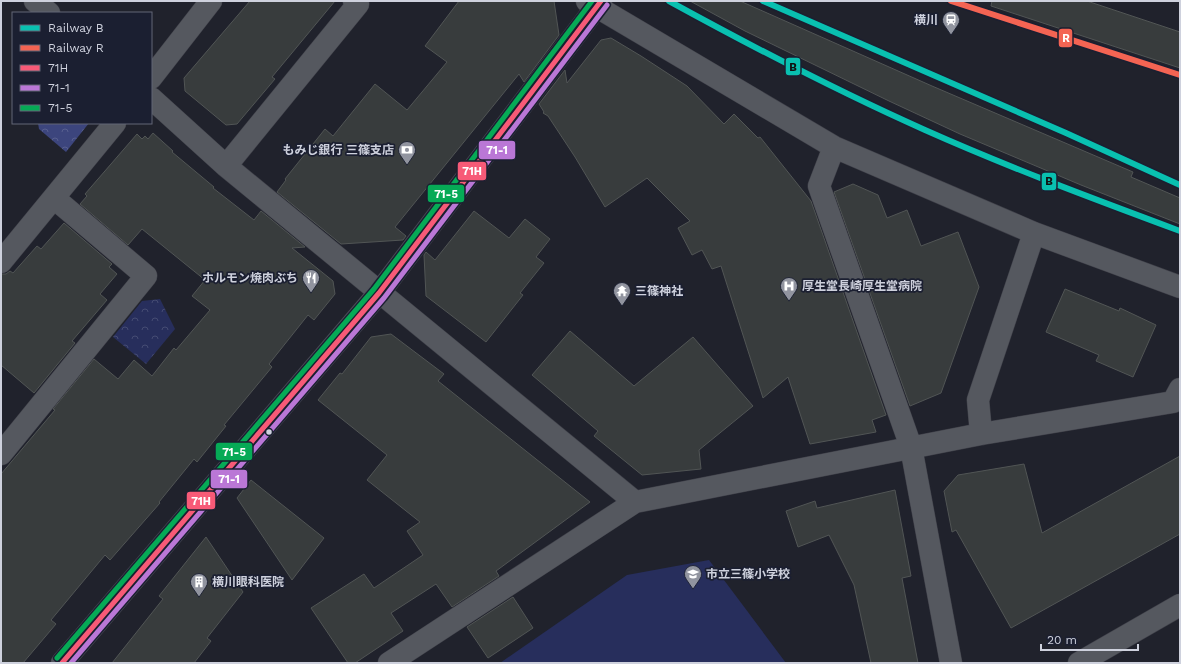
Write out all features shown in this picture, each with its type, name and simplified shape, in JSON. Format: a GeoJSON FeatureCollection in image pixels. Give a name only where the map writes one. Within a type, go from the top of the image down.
{"type":"FeatureCollection","features":[{"type":"Feature","properties":{"kind":"main road"},"geometry":{"type":"LineString","coordinates":[[62,663],[379,293],[595,3]]}},
{"type":"Feature","properties":{"kind":"street"},"geometry":{"type":"LineString","coordinates":[[35,1],[48,12]]}},
{"type":"Feature","properties":{"kind":"street"},"geometry":{"type":"LineString","coordinates":[[152,77],[210,1]]}},
{"type":"Feature","properties":{"kind":"street"},"geometry":{"type":"LineString","coordinates":[[226,166],[358,4],[354,1]]}},
{"type":"Feature","properties":{"kind":"street"},"geometry":{"type":"LineString","coordinates":[[595,3],[834,147],[1034,233],[1180,287]]}},
{"type":"Feature","properties":{"kind":"street"},"geometry":{"type":"LineString","coordinates":[[152,99],[226,166],[635,502]]}},
{"type":"Feature","properties":{"kind":"street"},"geometry":{"type":"LineString","coordinates":[[1,262],[114,124]]}},
{"type":"Feature","properties":{"kind":"street"},"geometry":{"type":"LineString","coordinates":[[834,147],[818,186],[911,448],[951,663]]}},
{"type":"Feature","properties":{"kind":"street"},"geometry":{"type":"LineString","coordinates":[[1,454],[146,276],[54,198]]}},
{"type":"Feature","properties":{"kind":"street"},"geometry":{"type":"LineString","coordinates":[[981,434],[978,400],[1034,233]]}},
{"type":"Feature","properties":{"kind":"street"},"geometry":{"type":"LineString","coordinates":[[389,663],[635,502],[981,434],[1178,401]]}},
{"type":"Feature","properties":{"kind":"street"},"geometry":{"type":"LineString","coordinates":[[1079,663],[1180,605]]}},
{"type":"Feature","properties":{"kind":"green space"},"geometry":{"type":"Polygon","coordinates":[[[38,124],[88,124],[66,152],[39,129],[38,124]]]}},
{"type":"Feature","properties":{"kind":"green space"},"geometry":{"type":"Polygon","coordinates":[[[160,299],[175,329],[146,364],[113,337],[142,301],[160,299]]]}},
{"type":"Feature","properties":{"kind":"green space"},"geometry":{"type":"Polygon","coordinates":[[[709,560],[786,663],[500,663],[627,575],[709,560]]]}},
{"type":"Feature","properties":{"kind":"building"},"geometry":{"type":"Polygon","coordinates":[[[250,1],[335,1],[272,77],[275,79],[237,124],[226,125],[185,91],[184,78],[250,1]]]}},
{"type":"Feature","properties":{"kind":"building"},"geometry":{"type":"Polygon","coordinates":[[[459,1],[554,1],[559,35],[524,82],[519,74],[395,227],[406,236],[403,240],[341,244],[277,192],[286,180],[285,179],[325,129],[333,136],[375,84],[407,110],[447,62],[425,46],[459,1]]]}},
{"type":"Feature","properties":{"kind":"building"},"geometry":{"type":"Polygon","coordinates":[[[690,1],[740,1],[932,86],[1133,172],[1131,177],[1180,198],[1180,224],[1081,185],[960,134],[745,31],[690,1]]]}},
{"type":"Feature","properties":{"kind":"building"},"geometry":{"type":"Polygon","coordinates":[[[992,1],[1087,1],[1180,32],[1180,68],[991,6],[992,1]]]}},
{"type":"Feature","properties":{"kind":"building"},"geometry":{"type":"Polygon","coordinates":[[[611,38],[687,86],[724,124],[734,114],[758,138],[760,137],[811,201],[886,415],[872,420],[876,432],[810,444],[788,377],[763,398],[721,266],[712,269],[702,250],[692,255],[678,228],[690,221],[647,178],[605,207],[575,157],[548,116],[543,113],[544,112],[539,104],[565,70],[567,83],[601,40],[611,38]]]}},
{"type":"Feature","properties":{"kind":"building"},"geometry":{"type":"Polygon","coordinates":[[[153,133],[173,151],[172,152],[214,187],[213,188],[254,220],[261,211],[305,247],[292,248],[333,281],[335,294],[314,320],[308,315],[269,364],[272,367],[224,425],[226,426],[197,462],[194,459],[159,502],[160,503],[110,560],[105,555],[51,620],[56,624],[23,663],[1,663],[1,474],[55,410],[53,409],[94,359],[118,379],[134,360],[152,376],[174,348],[176,350],[210,310],[192,296],[205,280],[142,229],[128,245],[80,204],[87,196],[85,194],[137,134],[142,139],[145,136],[148,139],[153,133]]]}},
{"type":"Feature","properties":{"kind":"building"},"geometry":{"type":"Polygon","coordinates":[[[853,184],[878,195],[887,218],[907,210],[921,246],[958,232],[979,287],[941,393],[910,406],[834,192],[853,184]]]}},
{"type":"Feature","properties":{"kind":"building"},"geometry":{"type":"Polygon","coordinates":[[[474,211],[509,238],[525,219],[550,239],[536,257],[544,263],[520,293],[523,295],[486,342],[426,296],[424,255],[426,252],[435,260],[474,211]]]}},
{"type":"Feature","properties":{"kind":"building"},"geometry":{"type":"Polygon","coordinates":[[[64,223],[112,264],[109,267],[117,274],[100,294],[107,300],[72,341],[75,343],[34,393],[1,365],[1,274],[6,274],[10,271],[13,273],[37,246],[41,249],[64,223]]]}},
{"type":"Feature","properties":{"kind":"building"},"geometry":{"type":"Polygon","coordinates":[[[1065,289],[1119,311],[1120,308],[1156,325],[1133,377],[1096,361],[1099,355],[1046,332],[1065,289]]]}},
{"type":"Feature","properties":{"kind":"building"},"geometry":{"type":"Polygon","coordinates":[[[570,331],[634,386],[693,337],[753,406],[699,450],[701,469],[642,475],[594,436],[598,431],[532,375],[570,331]]]}},
{"type":"Feature","properties":{"kind":"building"},"geometry":{"type":"Polygon","coordinates":[[[391,334],[444,374],[438,381],[590,502],[496,571],[499,576],[452,607],[436,584],[391,613],[403,631],[355,663],[348,663],[311,608],[364,574],[374,588],[423,555],[407,531],[420,522],[367,480],[387,455],[318,400],[340,373],[342,374],[371,337],[391,334]]]}},
{"type":"Feature","properties":{"kind":"building"},"geometry":{"type":"Polygon","coordinates":[[[1180,456],[1180,534],[1011,628],[956,530],[952,532],[944,491],[958,475],[1024,464],[1042,533],[1180,456]]]}},
{"type":"Feature","properties":{"kind":"building"},"geometry":{"type":"Polygon","coordinates":[[[251,480],[324,538],[292,580],[237,498],[251,480]]]}},
{"type":"Feature","properties":{"kind":"building"},"geometry":{"type":"Polygon","coordinates":[[[895,490],[911,576],[902,578],[918,663],[871,663],[854,585],[829,535],[798,547],[786,511],[815,501],[817,508],[895,490]]]}},
{"type":"Feature","properties":{"kind":"building"},"geometry":{"type":"Polygon","coordinates":[[[206,537],[243,592],[207,638],[211,641],[194,663],[112,663],[163,599],[159,596],[206,537]]]}},
{"type":"Feature","properties":{"kind":"building"},"geometry":{"type":"Polygon","coordinates":[[[513,597],[533,628],[488,658],[467,627],[513,597]]]}},
{"type":"Feature","properties":{"kind":"rail line","name":"B"},"geometry":{"type":"LineString","coordinates":[[669,1],[860,100],[956,144],[1083,195],[1180,231]]}},
{"type":"Feature","properties":{"kind":"rail line","name":"B"},"geometry":{"type":"LineString","coordinates":[[763,1],[1066,133],[1180,185]]}},
{"type":"Feature","properties":{"kind":"rail line","name":"R"},"geometry":{"type":"LineString","coordinates":[[951,1],[1180,75]]}},
{"type":"Feature","properties":{"kind":"transit line","name":"71-5"},"geometry":{"type":"LineString","coordinates":[[57,658],[374,289],[592,1]]}},
{"type":"Feature","properties":{"kind":"transit line","name":"71H"},"geometry":{"type":"LineString","coordinates":[[62,663],[379,293],[601,1]]}},
{"type":"Feature","properties":{"kind":"transit line","name":"71-1"},"geometry":{"type":"LineString","coordinates":[[71,663],[384,298],[607,5]]}},
{"type":"Feature","properties":{"kind":"place","name":"横川"},"geometry":{"type":"Point","coordinates":[951,35]}},
{"type":"Feature","properties":{"kind":"place","name":"もみじ銀行 三篠支店"},"geometry":{"type":"Point","coordinates":[407,165]}},
{"type":"Feature","properties":{"kind":"place","name":"ホルモン焼肉ぶち"},"geometry":{"type":"Point","coordinates":[311,293]}},
{"type":"Feature","properties":{"kind":"place","name":"厚生堂長崎厚生堂病院"},"geometry":{"type":"Point","coordinates":[789,301]}},
{"type":"Feature","properties":{"kind":"place","name":"三篠神社"},"geometry":{"type":"Point","coordinates":[622,306]}},
{"type":"Feature","properties":{"kind":"place","name":"市立三篠小学校"},"geometry":{"type":"Point","coordinates":[693,589]}},
{"type":"Feature","properties":{"kind":"place","name":"横川眼科医院"},"geometry":{"type":"Point","coordinates":[199,597]}}]}
